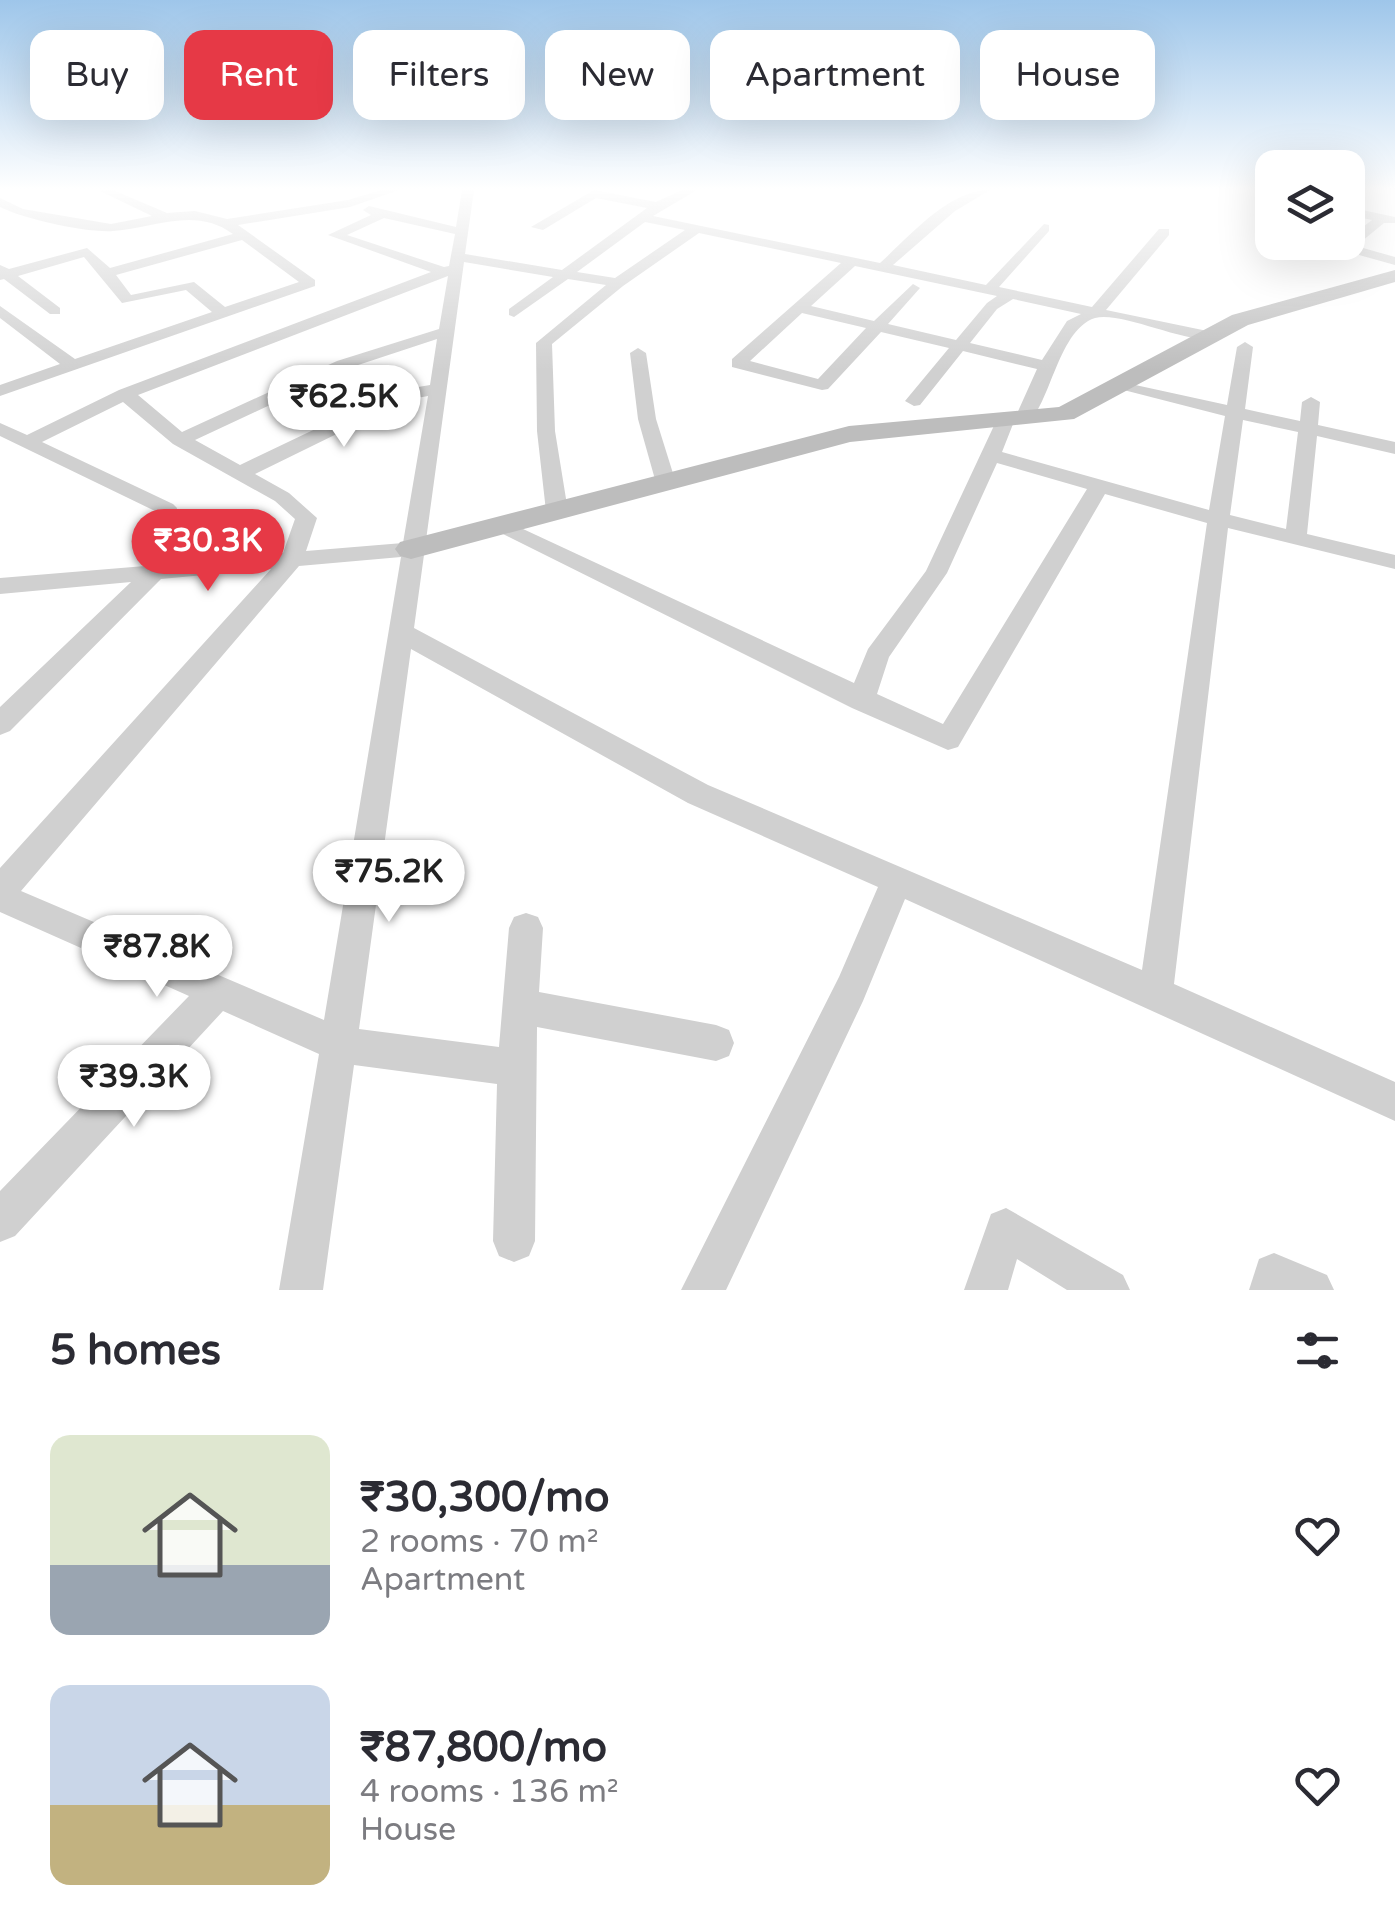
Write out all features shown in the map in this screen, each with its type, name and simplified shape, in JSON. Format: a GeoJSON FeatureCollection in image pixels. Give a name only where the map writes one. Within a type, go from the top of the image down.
{"type":"FeatureCollection","features":[{"type":"Feature","properties":{"kind":"street"},"geometry":{"type":"LineString","coordinates":[[108,273],[189,250]]}},
{"type":"Feature","properties":{"kind":"street"},"geometry":{"type":"LineString","coordinates":[[0,391],[310,282],[265,250]]}},
{"type":"Feature","properties":{"kind":"street"},"geometry":{"type":"LineString","coordinates":[[392,250],[452,266],[565,273],[618,283]]}},
{"type":"Feature","properties":{"kind":"street"},"geometry":{"type":"LineString","coordinates":[[301,1290],[457,250]]}},
{"type":"Feature","properties":{"kind":"street"},"geometry":{"type":"LineString","coordinates":[[514,312],[596,250]]}},
{"type":"Feature","properties":{"kind":"street"},"geometry":{"type":"LineString","coordinates":[[558,511],[546,430],[544,344],[618,283],[665,250]]}},
{"type":"Feature","properties":{"kind":"street"},"geometry":{"type":"LineString","coordinates":[[803,250],[1211,336]]}},
{"type":"Feature","properties":{"kind":"street"},"geometry":{"type":"LineString","coordinates":[[882,267],[902,250]]}},
{"type":"Feature","properties":{"kind":"street"},"geometry":{"type":"LineString","coordinates":[[990,289],[1024,250]]}},
{"type":"Feature","properties":{"kind":"street"},"geometry":{"type":"LineString","coordinates":[[861,701],[877,655],[936,572],[991,455],[1046,366],[1073,324],[1096,312],[1149,250]]}},
{"type":"Feature","properties":{"kind":"street"},"geometry":{"type":"LineString","coordinates":[[1352,250],[1394,273]]}},
{"type":"Feature","properties":{"kind":"street"},"geometry":{"type":"LineString","coordinates":[[2,273],[86,252],[128,300],[189,285]]}},
{"type":"Feature","properties":{"kind":"street"},"geometry":{"type":"LineString","coordinates":[[161,258],[221,312]]}},
{"type":"Feature","properties":{"kind":"street"},"geometry":{"type":"LineString","coordinates":[[853,260],[731,370],[822,385],[913,288]]}},
{"type":"Feature","properties":{"kind":"street"},"geometry":{"type":"LineString","coordinates":[[27,442],[126,394],[452,266]]}},
{"type":"Feature","properties":{"kind":"street"},"geometry":{"type":"LineString","coordinates":[[2,273],[54,311]]}},
{"type":"Feature","properties":{"kind":"street"},"geometry":{"type":"LineString","coordinates":[[0,586],[410,549],[850,434],[1065,414],[1240,320],[1394,273]]}},
{"type":"Feature","properties":{"kind":"street"},"geometry":{"type":"LineString","coordinates":[[914,400],[992,306],[1011,294]]}},
{"type":"Feature","properties":{"kind":"street"},"geometry":{"type":"LineString","coordinates":[[799,308],[1046,366]]}},
{"type":"Feature","properties":{"kind":"street"},"geometry":{"type":"LineString","coordinates":[[0,310],[71,364]]}},
{"type":"Feature","properties":{"kind":"street"},"geometry":{"type":"LineString","coordinates":[[0,330],[18,324]]}},
{"type":"Feature","properties":{"kind":"street"},"geometry":{"type":"LineString","coordinates":[[180,440],[371,355],[412,339],[445,332]]}},
{"type":"Feature","properties":{"kind":"street"},"geometry":{"type":"LineString","coordinates":[[1156,993],[1218,518],[1245,347]]}},
{"type":"Feature","properties":{"kind":"street"},"geometry":{"type":"LineString","coordinates":[[638,352],[640,382],[649,410],[647,419],[666,482]]}},
{"type":"Feature","properties":{"kind":"street"},"geometry":{"type":"LineString","coordinates":[[1116,386],[1395,448]]}},
{"type":"Feature","properties":{"kind":"street"},"geometry":{"type":"LineString","coordinates":[[240,473],[401,395],[436,389]]}},
{"type":"Feature","properties":{"kind":"street"},"geometry":{"type":"LineString","coordinates":[[126,394],[180,440],[282,498],[306,518],[292,560],[0,894],[340,1044],[516,1068]]}},
{"type":"Feature","properties":{"kind":"street"},"geometry":{"type":"LineString","coordinates":[[1296,538],[1312,402]]}},
{"type":"Feature","properties":{"kind":"street"},"geometry":{"type":"LineString","coordinates":[[0,429],[166,508],[155,572],[0,724]]}},
{"type":"Feature","properties":{"kind":"street"},"geometry":{"type":"LineString","coordinates":[[991,455],[1395,562]]}},
{"type":"Feature","properties":{"kind":"street"},"geometry":{"type":"LineString","coordinates":[[498,526],[948,739],[1099,486]]}},
{"type":"Feature","properties":{"kind":"street"},"geometry":{"type":"LineString","coordinates":[[399,631],[698,794],[1156,993],[1395,1102]]}},
{"type":"Feature","properties":{"kind":"street"},"geometry":{"type":"LineString","coordinates":[[703,1290],[852,989],[896,881]]}},
{"type":"Feature","properties":{"kind":"street"},"geometry":{"type":"LineString","coordinates":[[514,1240],[516,1068],[526,928]]}},
{"type":"Feature","properties":{"kind":"street"},"geometry":{"type":"LineString","coordinates":[[2,1215],[218,991]]}},
{"type":"Feature","properties":{"kind":"street"},"geometry":{"type":"LineString","coordinates":[[521,1006],[716,1043]]}},
{"type":"Feature","properties":{"kind":"street"},"geometry":{"type":"LineString","coordinates":[[986,1290],[1006,1229],[1108,1290]]}},
{"type":"Feature","properties":{"kind":"street"},"geometry":{"type":"LineString","coordinates":[[1271,1290],[1274,1274],[1312,1290]]}}]}
